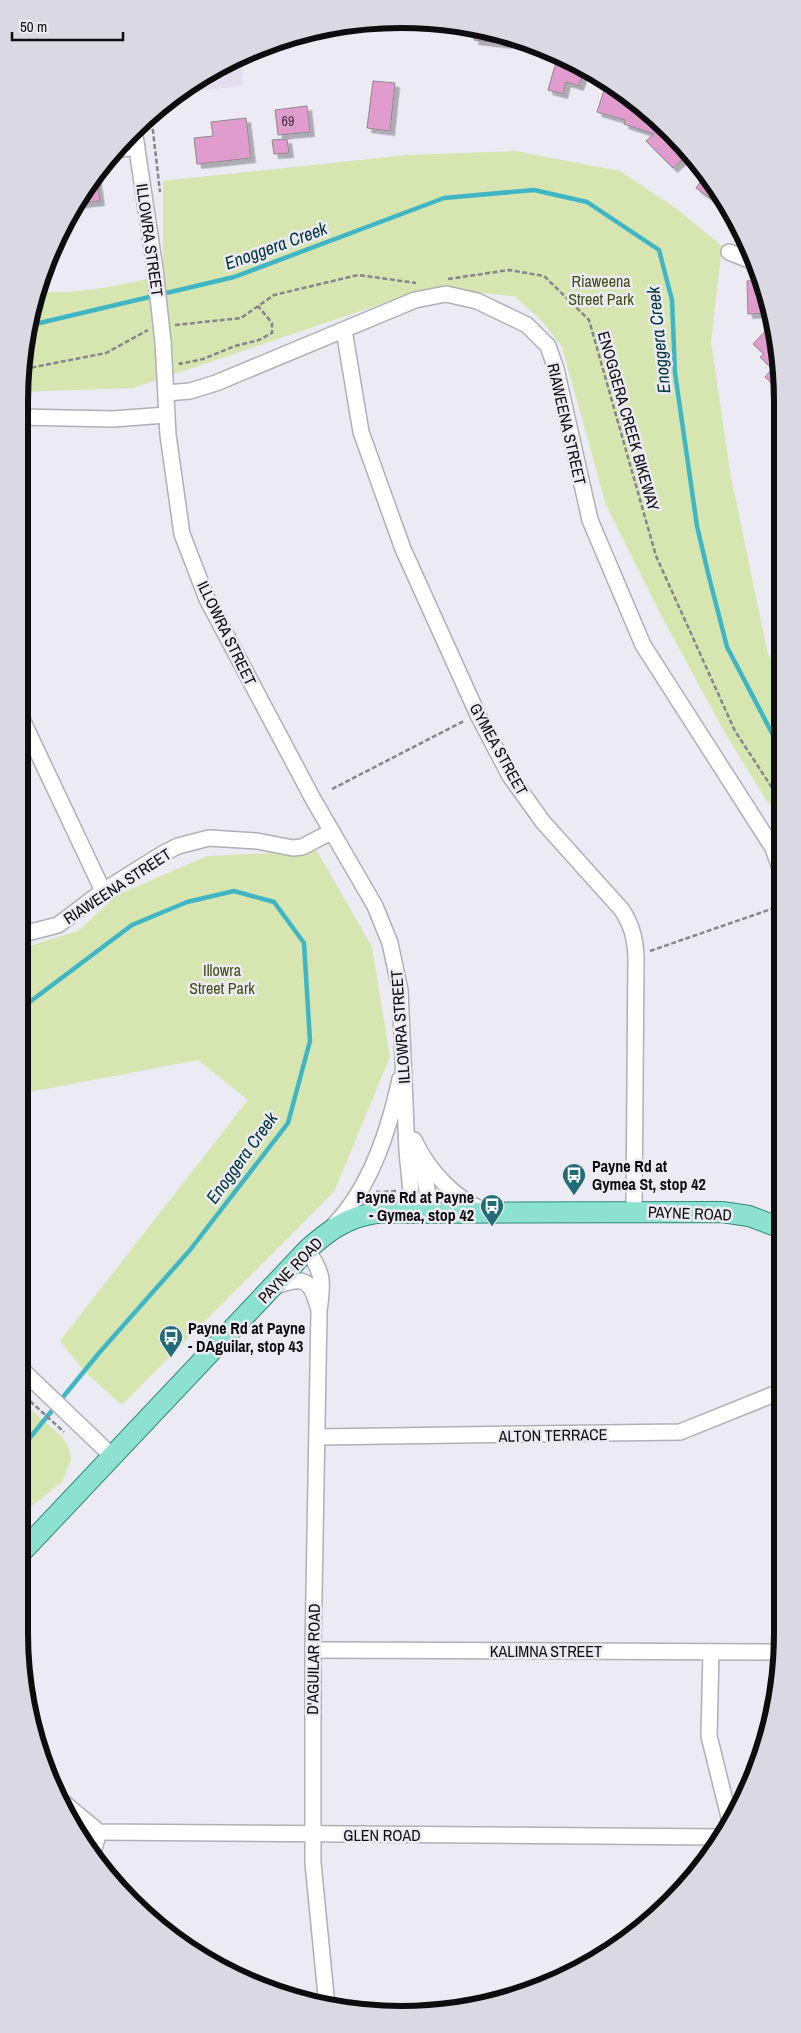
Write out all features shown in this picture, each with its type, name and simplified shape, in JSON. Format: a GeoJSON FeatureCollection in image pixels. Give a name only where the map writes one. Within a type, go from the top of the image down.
{"type":"FeatureCollection","features":[{"type":"Feature","properties":{"kind":"main road","name":"PAYNE ROAD"},"geometry":{"type":"LineString","coordinates":[[28,1545],[307,1250],[324,1234],[344,1222],[376,1213],[722,1212],[749,1216],[774,1225]]}},
{"type":"Feature","properties":{"kind":"street","name":"ILLOWRA STREET"},"geometry":{"type":"LineString","coordinates":[[136,138],[155,269],[163,342],[166,415],[171,464],[182,534],[207,599],[331,832],[375,906],[390,943],[400,990],[407,1151],[421,1213]]}},
{"type":"Feature","properties":{"kind":"street"},"geometry":{"type":"LineString","coordinates":[[126,148],[137,147]]}},
{"type":"Feature","properties":{"kind":"street"},"geometry":{"type":"LineString","coordinates":[[730,252],[745,258]]}},
{"type":"Feature","properties":{"kind":"street","name":"RIAWEENA STREET"},"geometry":{"type":"LineString","coordinates":[[166,393],[190,391],[216,383],[415,300],[446,294],[477,301],[527,325],[548,346],[556,369],[590,520],[644,645],[774,851]]}},
{"type":"Feature","properties":{"kind":"street","name":"GYMEA STREET"},"geometry":{"type":"LineString","coordinates":[[344,330],[364,441],[403,549],[478,715],[510,776],[542,822],[622,910],[632,926],[636,956],[634,1212]]}},
{"type":"Feature","properties":{"kind":"street"},"geometry":{"type":"LineString","coordinates":[[28,417],[113,419],[166,415]]}},
{"type":"Feature","properties":{"kind":"street"},"geometry":{"type":"LineString","coordinates":[[28,733],[103,891]]}},
{"type":"Feature","properties":{"kind":"street","name":"RIAWEENA STREET"},"geometry":{"type":"LineString","coordinates":[[28,933],[58,925],[103,891],[162,854],[192,842],[209,838],[232,839],[293,848],[302,847],[331,832]]}},
{"type":"Feature","properties":{"kind":"street"},"geometry":{"type":"LineString","coordinates":[[324,1234],[349,1208],[369,1173],[380,1148],[403,1063]]}},
{"type":"Feature","properties":{"kind":"street","name":"ILLOWRA STREET"},"geometry":{"type":"LineString","coordinates":[[406,1108],[422,1166],[421,1213]]}},
{"type":"Feature","properties":{"kind":"street"},"geometry":{"type":"LineString","coordinates":[[414,1140],[426,1161],[450,1187],[476,1207],[493,1213]]}},
{"type":"Feature","properties":{"kind":"street","name":"D'AGUILAR ROAD"},"geometry":{"type":"LineString","coordinates":[[307,1250],[320,1271],[323,1280],[319,1311],[313,1650],[313,1863],[326,1998]]}},
{"type":"Feature","properties":{"kind":"street","name":"D'AGUILAR ROAD"},"geometry":{"type":"LineString","coordinates":[[272,1288],[296,1280],[305,1283],[314,1291],[319,1311]]}},
{"type":"Feature","properties":{"kind":"street"},"geometry":{"type":"LineString","coordinates":[[28,1375],[112,1456]]}},
{"type":"Feature","properties":{"kind":"street","name":"ALTON TERRACE"},"geometry":{"type":"LineString","coordinates":[[317,1438],[680,1432],[774,1394]]}},
{"type":"Feature","properties":{"kind":"street","name":"KALIMNA STREET"},"geometry":{"type":"LineString","coordinates":[[313,1650],[773,1652]]}},
{"type":"Feature","properties":{"kind":"street"},"geometry":{"type":"LineString","coordinates":[[711,1652],[709,1736],[728,1812]]}},
{"type":"Feature","properties":{"kind":"street"},"geometry":{"type":"LineString","coordinates":[[73,1810],[99,1832],[95,1846]]}},
{"type":"Feature","properties":{"kind":"street","name":"GLEN ROAD"},"geometry":{"type":"LineString","coordinates":[[99,1832],[713,1837]]}},
{"type":"Feature","properties":{"kind":"path","name":"ENOGGERA CREEK BIKEWAY"},"geometry":{"type":"LineString","coordinates":[[443,280],[509,270],[544,276],[589,320],[656,556],[735,731],[774,791]]}},
{"type":"Feature","properties":{"kind":"path"},"geometry":{"type":"LineString","coordinates":[[173,325],[241,318],[274,295],[358,274],[415,284],[424,282]]}},
{"type":"Feature","properties":{"kind":"path"},"geometry":{"type":"LineString","coordinates":[[178,356],[180,364],[203,359],[235,346],[259,340],[272,333],[272,323],[258,306]]}},
{"type":"Feature","properties":{"kind":"path"},"geometry":{"type":"LineString","coordinates":[[29,368],[106,353],[153,327]]}},
{"type":"Feature","properties":{"kind":"path"},"geometry":{"type":"LineString","coordinates":[[332,789],[478,715]]}},
{"type":"Feature","properties":{"kind":"path"},"geometry":{"type":"LineString","coordinates":[[636,956],[774,908]]}},
{"type":"Feature","properties":{"kind":"path"},"geometry":{"type":"LineString","coordinates":[[375,1192],[405,1191]]}},
{"type":"Feature","properties":{"kind":"path"},"geometry":{"type":"LineString","coordinates":[[28,1400],[65,1434]]}},
{"type":"Feature","properties":{"kind":"shaded area"},"geometry":{"type":"Polygon","coordinates":[[[244,62],[241,86],[195,91],[195,89],[214,77],[244,62]]]}},
{"type":"Feature","properties":{"kind":"green space","name":"Riaweena Street Park"},"geometry":{"type":"Polygon","coordinates":[[[515,151],[620,171],[677,209],[722,246],[711,342],[730,472],[768,655],[774,660],[774,809],[725,733],[662,617],[606,505],[562,347],[542,321],[514,296],[450,290],[414,293],[133,388],[28,392],[31,352],[44,292],[69,292],[100,288],[132,283],[163,275],[163,181],[407,155],[515,151]]]}},
{"type":"Feature","properties":{"kind":"green space","name":"Illowra Street Park"},"geometry":{"type":"Polygon","coordinates":[[[317,851],[372,947],[390,1057],[334,1192],[122,1405],[84,1371],[60,1341],[248,1100],[198,1060],[28,1092],[28,946],[78,931],[117,895],[207,856],[317,851]]]}},
{"type":"Feature","properties":{"kind":"green space"},"geometry":{"type":"Polygon","coordinates":[[[28,1407],[62,1437],[69,1448],[71,1459],[62,1482],[28,1509],[28,1407]]]}},
{"type":"Feature","properties":{"kind":"building"},"geometry":{"type":"Polygon","coordinates":[[[474,35],[507,43],[507,44],[474,40],[474,35]]]}},
{"type":"Feature","properties":{"kind":"building"},"geometry":{"type":"Polygon","coordinates":[[[556,62],[583,75],[579,86],[566,82],[563,94],[548,90],[556,62]]]}},
{"type":"Feature","properties":{"kind":"building"},"geometry":{"type":"Polygon","coordinates":[[[373,81],[395,83],[390,131],[367,128],[373,81]]]}},
{"type":"Feature","properties":{"kind":"building"},"geometry":{"type":"Polygon","coordinates":[[[605,88],[646,120],[684,158],[673,168],[646,141],[654,134],[624,124],[625,120],[597,112],[605,88]]]}},
{"type":"Feature","properties":{"kind":"building"},"geometry":{"type":"Polygon","coordinates":[[[307,106],[310,132],[278,135],[275,110],[307,106]]]}},
{"type":"Feature","properties":{"kind":"building"},"geometry":{"type":"Polygon","coordinates":[[[246,118],[251,158],[197,164],[194,138],[213,136],[211,122],[246,118]]]}},
{"type":"Feature","properties":{"kind":"building"},"geometry":{"type":"Polygon","coordinates":[[[287,139],[289,153],[274,154],[272,140],[287,139]]]}},
{"type":"Feature","properties":{"kind":"building"},"geometry":{"type":"Polygon","coordinates":[[[701,180],[717,203],[696,188],[701,180]]]}},
{"type":"Feature","properties":{"kind":"building"},"geometry":{"type":"Polygon","coordinates":[[[97,183],[100,201],[84,203],[97,183]]]}},
{"type":"Feature","properties":{"kind":"building"},"geometry":{"type":"Polygon","coordinates":[[[754,280],[763,313],[748,314],[747,281],[754,280]]]}},
{"type":"Feature","properties":{"kind":"building"},"geometry":{"type":"Polygon","coordinates":[[[766,330],[770,352],[773,376],[773,385],[765,377],[772,369],[760,357],[764,354],[753,344],[766,330]]]}},
{"type":"Feature","properties":{"kind":"waterway","name":"Enoggera Creek"},"geometry":{"type":"LineString","coordinates":[[36,324],[234,277],[444,198],[534,190],[587,202],[659,250],[672,300],[675,373],[697,526],[708,573],[727,647],[774,736]]}},
{"type":"Feature","properties":{"kind":"waterway","name":"Enoggera Creek"},"geometry":{"type":"LineString","coordinates":[[28,1003],[132,925],[187,902],[234,891],[274,902],[304,943],[310,1041],[288,1123],[190,1250],[99,1353],[28,1440]]}},
{"type":"Feature","properties":{"kind":"place","name":"Payne Rd at Gymea St, stop 42"},"geometry":{"type":"Point","coordinates":[574,1196]}},
{"type":"Feature","properties":{"kind":"place","name":"Payne Rd at Payne - Gymea, stop 42"},"geometry":{"type":"Point","coordinates":[492,1227]}},
{"type":"Feature","properties":{"kind":"place","name":"Payne Rd at Payne - DAguilar, stop 43"},"geometry":{"type":"Point","coordinates":[171,1358]}}]}
